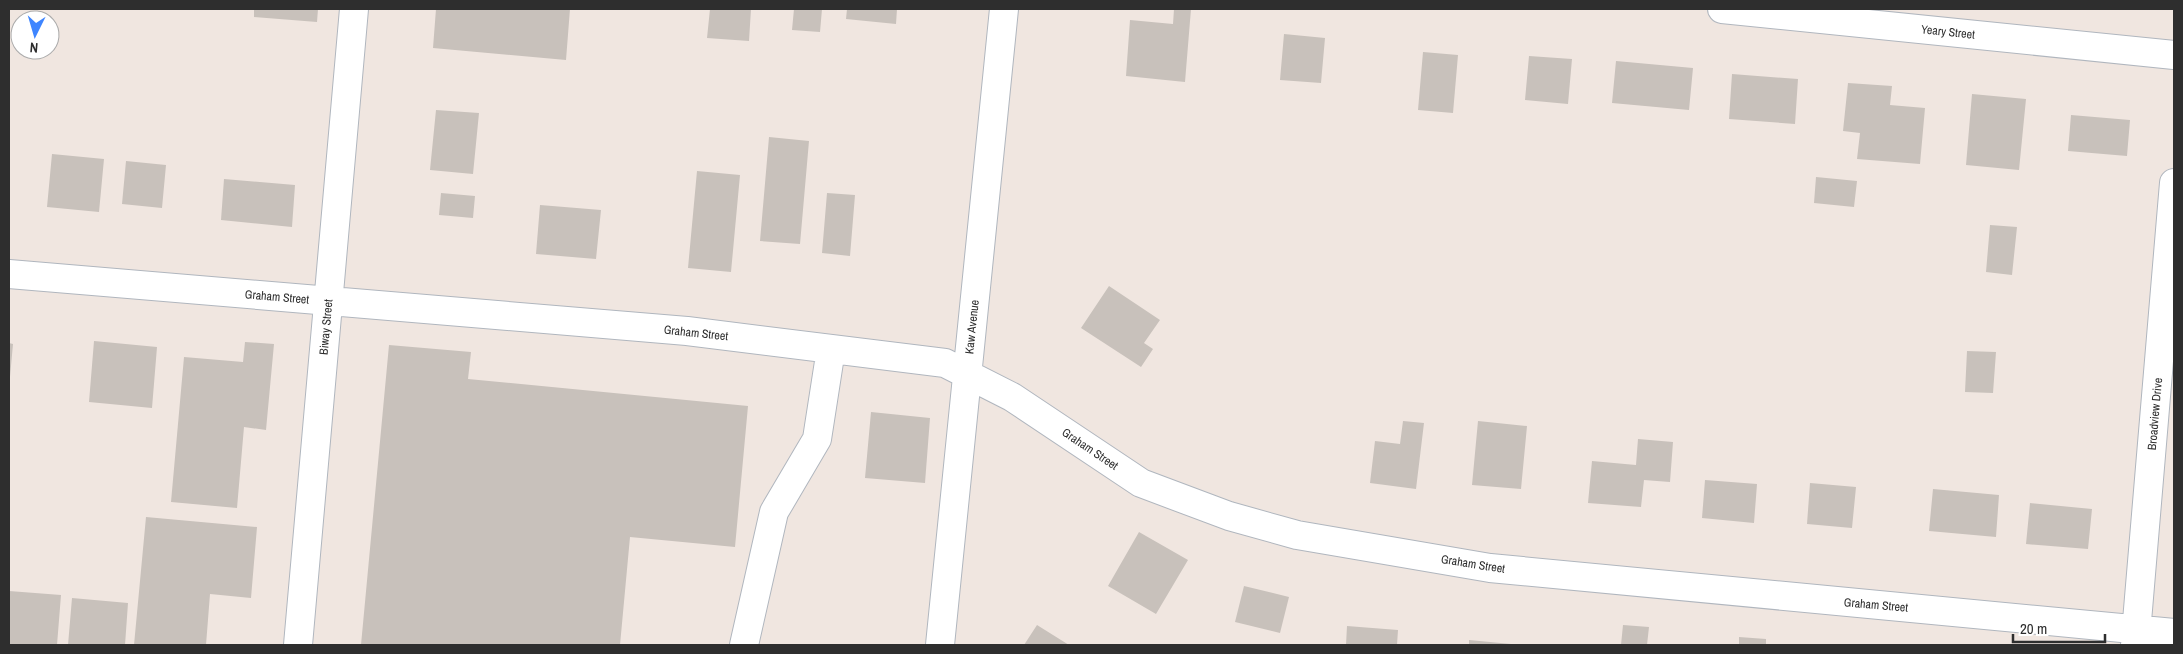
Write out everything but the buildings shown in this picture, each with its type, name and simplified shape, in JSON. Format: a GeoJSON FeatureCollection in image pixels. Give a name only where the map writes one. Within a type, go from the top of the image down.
{"type":"FeatureCollection","features":[{"type":"Feature","properties":{"kind":"street","name":"Biway Street"},"geometry":{"type":"LineString","coordinates":[[298,645],[354,9]]}},
{"type":"Feature","properties":{"kind":"street","name":"Kaw Avenue"},"geometry":{"type":"LineString","coordinates":[[940,645],[1004,9]]}},
{"type":"Feature","properties":{"kind":"street","name":"Yeary Street"},"geometry":{"type":"LineString","coordinates":[[1722,9],[2174,55]]}},
{"type":"Feature","properties":{"kind":"street","name":"Broadview Drive"},"geometry":{"type":"LineString","coordinates":[[2136,637],[2174,183]]}},
{"type":"Feature","properties":{"kind":"street","name":"Graham Street"},"geometry":{"type":"LineString","coordinates":[[9,274],[687,331],[945,363],[1012,397],[1141,483],[1229,516],[1297,534],[1490,568],[2136,637],[2174,632]]}},
{"type":"Feature","properties":{"kind":"street"},"geometry":{"type":"LineString","coordinates":[[744,645],[774,512],[817,439],[831,349]]}}]}
